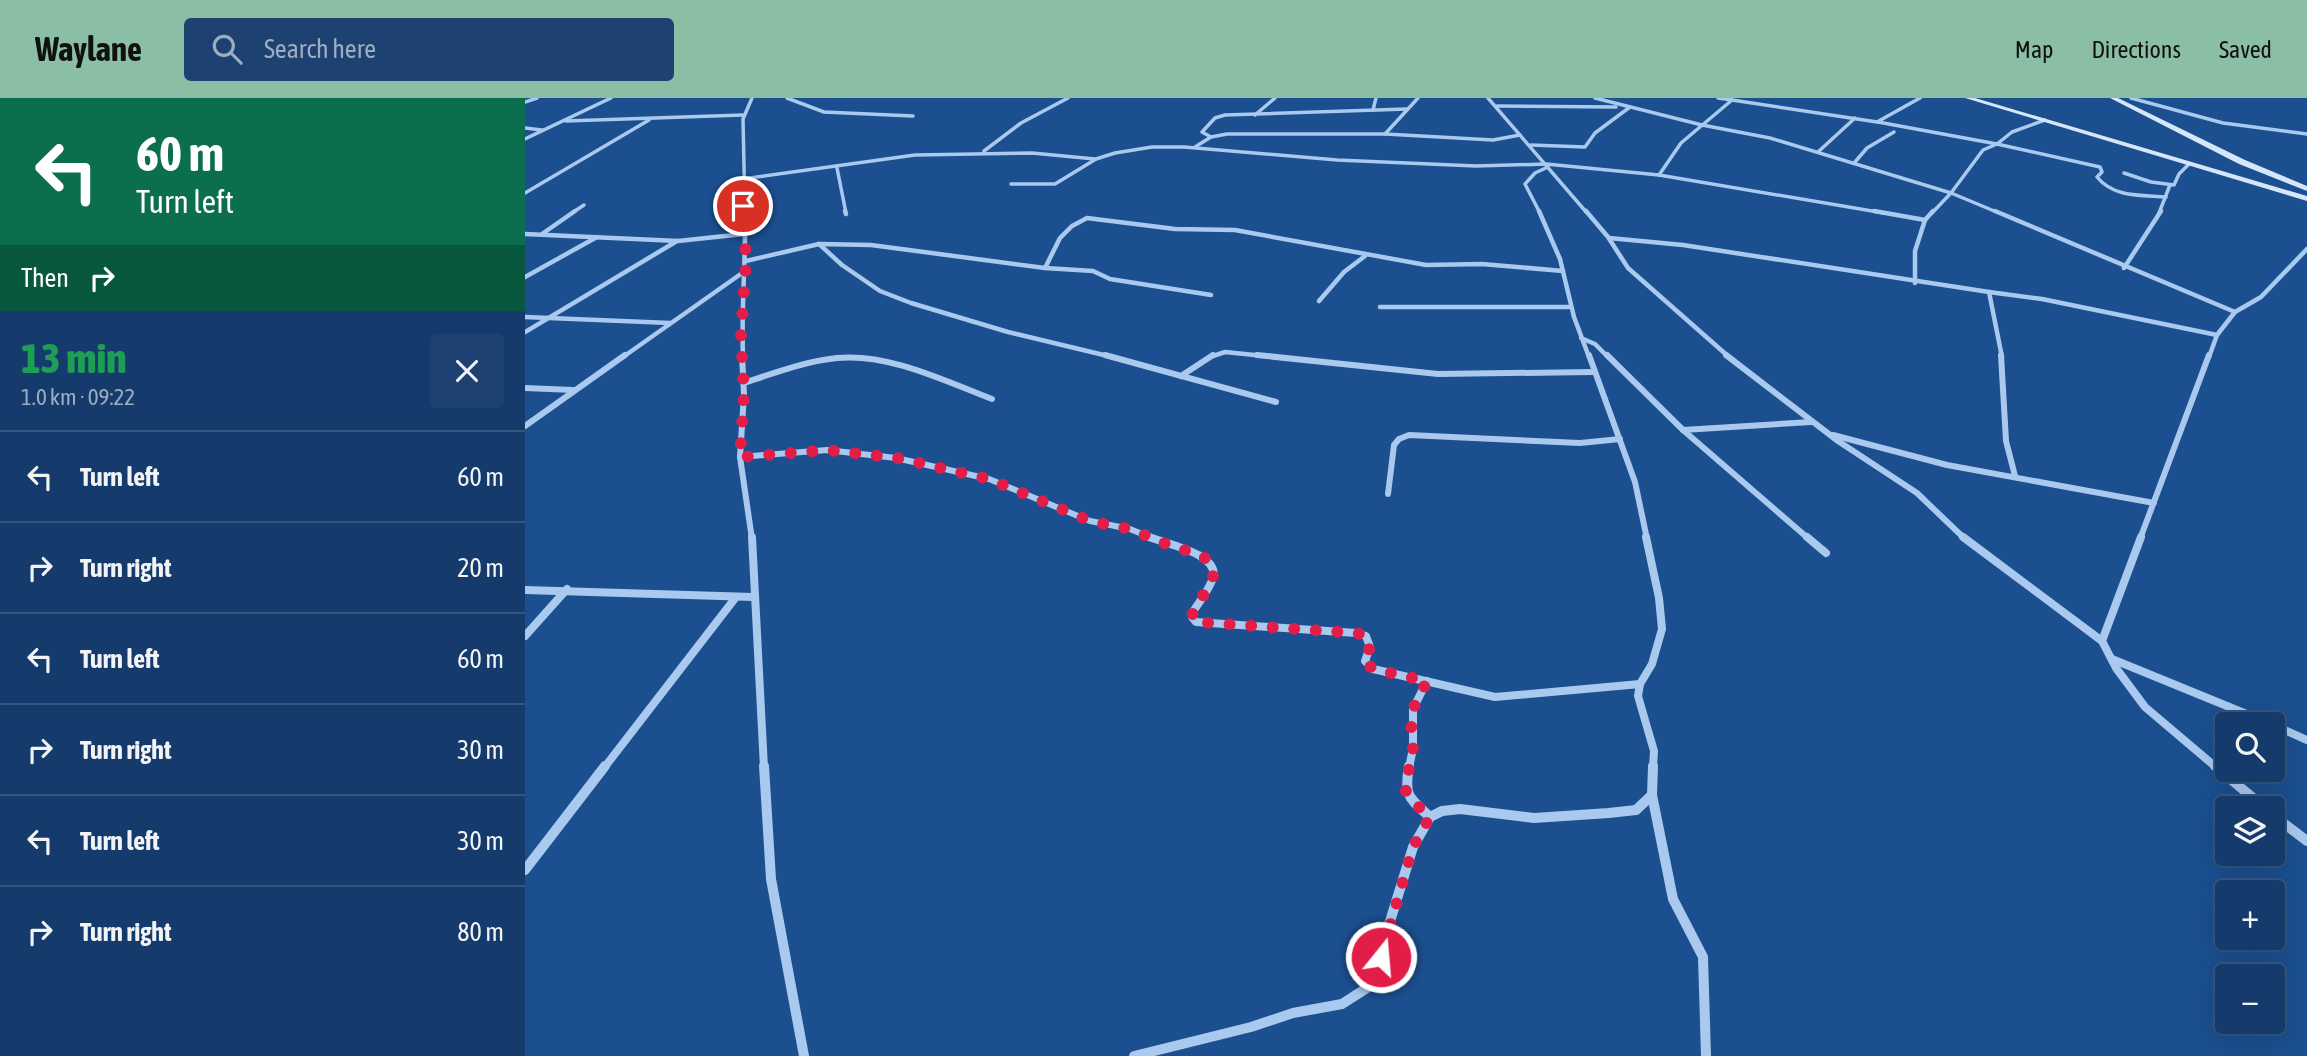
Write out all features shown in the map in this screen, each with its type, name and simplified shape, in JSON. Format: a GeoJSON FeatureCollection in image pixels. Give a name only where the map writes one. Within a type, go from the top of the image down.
{"type":"FeatureCollection","features":[{"type":"Feature","properties":{"kind":"street"},"geometry":{"type":"LineString","coordinates":[[525,102],[537,98]]}},
{"type":"Feature","properties":{"kind":"street"},"geometry":{"type":"LineString","coordinates":[[525,139],[611,98]]}},
{"type":"Feature","properties":{"kind":"street"},"geometry":{"type":"LineString","coordinates":[[751,98],[743,115],[746,261],[741,335],[744,383],[740,457],[752,537],[753,597],[771,879],[801,1053]]}},
{"type":"Feature","properties":{"kind":"street"},"geometry":{"type":"LineString","coordinates":[[787,98],[824,112],[913,116]]}},
{"type":"Feature","properties":{"kind":"street"},"geometry":{"type":"LineString","coordinates":[[984,152],[1021,123],[1068,98]]}},
{"type":"Feature","properties":{"kind":"street"},"geometry":{"type":"LineString","coordinates":[[1255,114],[1275,98]]}},
{"type":"Feature","properties":{"kind":"street"},"geometry":{"type":"LineString","coordinates":[[1373,110],[1376,98]]}},
{"type":"Feature","properties":{"kind":"street"},"geometry":{"type":"LineString","coordinates":[[1385,134],[1418,98]]}},
{"type":"Feature","properties":{"kind":"street"},"geometry":{"type":"LineString","coordinates":[[1488,98],[1608,237],[1628,268],[1740,367],[1811,422],[1917,493],[1965,540],[2102,641],[2135,696],[2145,707],[2251,796]]}},
{"type":"Feature","properties":{"kind":"street"},"geometry":{"type":"LineString","coordinates":[[1595,98],[1702,125],[1770,138],[1951,192],[2124,268],[2235,312]]}},
{"type":"Feature","properties":{"kind":"street"},"geometry":{"type":"LineString","coordinates":[[1719,98],[1855,118],[1997,144],[2100,167],[2102,172],[2097,177],[2098,180],[2117,191],[2166,197]]}},
{"type":"Feature","properties":{"kind":"street"},"geometry":{"type":"LineString","coordinates":[[1877,122],[1920,98]]}},
{"type":"Feature","properties":{"kind":"street"},"geometry":{"type":"LineString","coordinates":[[1968,98],[2307,199]]}},
{"type":"Feature","properties":{"kind":"street"},"geometry":{"type":"LineString","coordinates":[[2113,98],[2242,162],[2307,189]]}},
{"type":"Feature","properties":{"kind":"street"},"geometry":{"type":"LineString","coordinates":[[2131,98],[2223,123],[2307,134]]}},
{"type":"Feature","properties":{"kind":"street"},"geometry":{"type":"LineString","coordinates":[[1658,175],[1681,143],[1733,99]]}},
{"type":"Feature","properties":{"kind":"street"},"geometry":{"type":"LineString","coordinates":[[1497,106],[1628,108]]}},
{"type":"Feature","properties":{"kind":"street"},"geometry":{"type":"LineString","coordinates":[[1531,145],[1585,146],[1593,136],[1628,108]]}},
{"type":"Feature","properties":{"kind":"street"},"geometry":{"type":"LineString","coordinates":[[1211,137],[1202,132],[1216,118],[1229,115],[1407,109]]}},
{"type":"Feature","properties":{"kind":"street"},"geometry":{"type":"LineString","coordinates":[[566,121],[743,115]]}},
{"type":"Feature","properties":{"kind":"street"},"geometry":{"type":"LineString","coordinates":[[1818,152],[1855,118]]}},
{"type":"Feature","properties":{"kind":"street"},"geometry":{"type":"LineString","coordinates":[[525,193],[649,119]]}},
{"type":"Feature","properties":{"kind":"street"},"geometry":{"type":"LineString","coordinates":[[1915,283],[1915,250],[1925,220],[1951,192],[1983,150],[1997,144],[2012,132],[2045,120]]}},
{"type":"Feature","properties":{"kind":"street"},"geometry":{"type":"LineString","coordinates":[[525,128],[544,131]]}},
{"type":"Feature","properties":{"kind":"street"},"geometry":{"type":"LineString","coordinates":[[1855,162],[1867,148],[1895,132]]}},
{"type":"Feature","properties":{"kind":"street"},"geometry":{"type":"LineString","coordinates":[[1195,147],[1211,137],[1233,133],[1271,136],[1385,134],[1493,140],[1520,135]]}},
{"type":"Feature","properties":{"kind":"street"},"geometry":{"type":"LineString","coordinates":[[1011,184],[1040,187],[1055,184],[1096,159],[1137,149],[1195,147],[1337,160],[1547,166],[1658,175],[1925,220]]}},
{"type":"Feature","properties":{"kind":"street"},"geometry":{"type":"LineString","coordinates":[[743,179],[915,155],[1032,153],[1096,159]]}},
{"type":"Feature","properties":{"kind":"street"},"geometry":{"type":"LineString","coordinates":[[2124,173],[2170,185],[2176,183],[2179,174],[2189,164]]}},
{"type":"Feature","properties":{"kind":"street"},"geometry":{"type":"LineString","coordinates":[[1547,166],[1535,173],[1525,184],[1548,227],[1563,271],[1569,307],[1635,482],[1651,550],[1662,629],[1652,664],[1640,684],[1638,696],[1654,751],[1651,795],[1673,899],[1703,957],[1706,1056]]}},
{"type":"Feature","properties":{"kind":"street"},"geometry":{"type":"LineString","coordinates":[[837,167],[846,214]]}},
{"type":"Feature","properties":{"kind":"street"},"geometry":{"type":"LineString","coordinates":[[2124,268],[2165,206],[2170,185]]}},
{"type":"Feature","properties":{"kind":"street"},"geometry":{"type":"LineString","coordinates":[[541,234],[584,205]]}},
{"type":"Feature","properties":{"kind":"street"},"geometry":{"type":"LineString","coordinates":[[1045,268],[1058,239],[1087,218],[1175,229],[1235,230],[1309,242],[1364,256],[1426,265],[1482,264],[1563,271]]}},
{"type":"Feature","properties":{"kind":"street"},"geometry":{"type":"LineString","coordinates":[[525,234],[678,240],[744,234]]}},
{"type":"Feature","properties":{"kind":"street"},"geometry":{"type":"LineString","coordinates":[[525,277],[597,237]]}},
{"type":"Feature","properties":{"kind":"street"},"geometry":{"type":"LineString","coordinates":[[1608,237],[1636,243],[1681,243],[1792,265],[2042,299],[2217,335]]}},
{"type":"Feature","properties":{"kind":"street"},"geometry":{"type":"LineString","coordinates":[[525,332],[678,240]]}},
{"type":"Feature","properties":{"kind":"street"},"geometry":{"type":"LineString","coordinates":[[746,261],[820,244],[871,245],[1045,268],[1093,271],[1110,279],[1211,295]]}},
{"type":"Feature","properties":{"kind":"street"},"geometry":{"type":"LineString","coordinates":[[820,244],[842,265],[880,291],[911,303],[1009,332],[1276,402]]}},
{"type":"Feature","properties":{"kind":"street"},"geometry":{"type":"LineString","coordinates":[[2102,641],[2217,335],[2225,321],[2261,297],[2307,249]]}},
{"type":"Feature","properties":{"kind":"street"},"geometry":{"type":"LineString","coordinates":[[1319,301],[1343,272],[1364,256]]}},
{"type":"Feature","properties":{"kind":"street"},"geometry":{"type":"LineString","coordinates":[[525,426],[745,271]]}},
{"type":"Feature","properties":{"kind":"street"},"geometry":{"type":"LineString","coordinates":[[1989,292],[2004,370],[2006,441],[2015,476]]}},
{"type":"Feature","properties":{"kind":"street"},"geometry":{"type":"LineString","coordinates":[[1380,307],[1569,307]]}},
{"type":"Feature","properties":{"kind":"street"},"geometry":{"type":"LineString","coordinates":[[525,317],[670,323]]}},
{"type":"Feature","properties":{"kind":"street"},"geometry":{"type":"LineString","coordinates":[[1581,338],[1595,344],[1683,430],[1826,553]]}},
{"type":"Feature","properties":{"kind":"street"},"geometry":{"type":"LineString","coordinates":[[1181,376],[1215,354],[1225,352],[1438,374],[1593,372]]}},
{"type":"Feature","properties":{"kind":"street"},"geometry":{"type":"LineString","coordinates":[[744,383],[792,368],[841,358],[918,371],[992,399]]}},
{"type":"Feature","properties":{"kind":"street"},"geometry":{"type":"LineString","coordinates":[[525,388],[574,390]]}},
{"type":"Feature","properties":{"kind":"street"},"geometry":{"type":"LineString","coordinates":[[1683,430],[1811,422]]}},
{"type":"Feature","properties":{"kind":"street"},"geometry":{"type":"LineString","coordinates":[[1828,434],[1947,465],[2154,503]]}},
{"type":"Feature","properties":{"kind":"street"},"geometry":{"type":"LineString","coordinates":[[1388,494],[1394,445],[1399,439],[1409,435],[1589,444],[1620,439]]}},
{"type":"Feature","properties":{"kind":"street"},"geometry":{"type":"LineString","coordinates":[[740,457],[827,450],[897,458],[989,479],[1090,521],[1130,529],[1176,548],[1199,554],[1209,561],[1214,571],[1212,581],[1193,612],[1192,617],[1196,622],[1356,633],[1366,636],[1370,647],[1364,661],[1373,669],[1495,697],[1640,684]]}},
{"type":"Feature","properties":{"kind":"street"},"geometry":{"type":"LineString","coordinates":[[525,590],[567,589],[753,597]]}},
{"type":"Feature","properties":{"kind":"street"},"geometry":{"type":"LineString","coordinates":[[525,636],[567,589]]}},
{"type":"Feature","properties":{"kind":"street"},"geometry":{"type":"LineString","coordinates":[[525,870],[736,597]]}},
{"type":"Feature","properties":{"kind":"street"},"geometry":{"type":"LineString","coordinates":[[2112,659],[2240,712]]}},
{"type":"Feature","properties":{"kind":"street"},"geometry":{"type":"LineString","coordinates":[[1427,681],[1413,709],[1413,748],[1405,789],[1410,799],[1430,817]]}},
{"type":"Feature","properties":{"kind":"street"},"geometry":{"type":"LineString","coordinates":[[2285,731],[2307,740]]}},
{"type":"Feature","properties":{"kind":"street"},"geometry":{"type":"LineString","coordinates":[[1134,1056],[1251,1027],[1293,1013],[1342,1004],[1370,986],[1413,847],[1430,817],[1442,811],[1460,809],[1534,818],[1609,813],[1636,810],[1651,795]]}},
{"type":"Feature","properties":{"kind":"street"},"geometry":{"type":"LineString","coordinates":[[2285,824],[2307,841]]}},
{"type":"Feature","properties":{"kind":"route"},"geometry":{"type":"LineString","coordinates":[[743,206],[746,261],[741,317],[744,394],[740,457],[827,450],[897,458],[989,479],[1090,521],[1130,529],[1176,548],[1199,554],[1209,561],[1214,571],[1212,581],[1193,612],[1192,617],[1196,622],[1356,633],[1366,636],[1370,647],[1364,661],[1367,665],[1390,674],[1427,681],[1413,709],[1413,748],[1405,789],[1410,799],[1430,817],[1413,847],[1381,957]]}}]}
